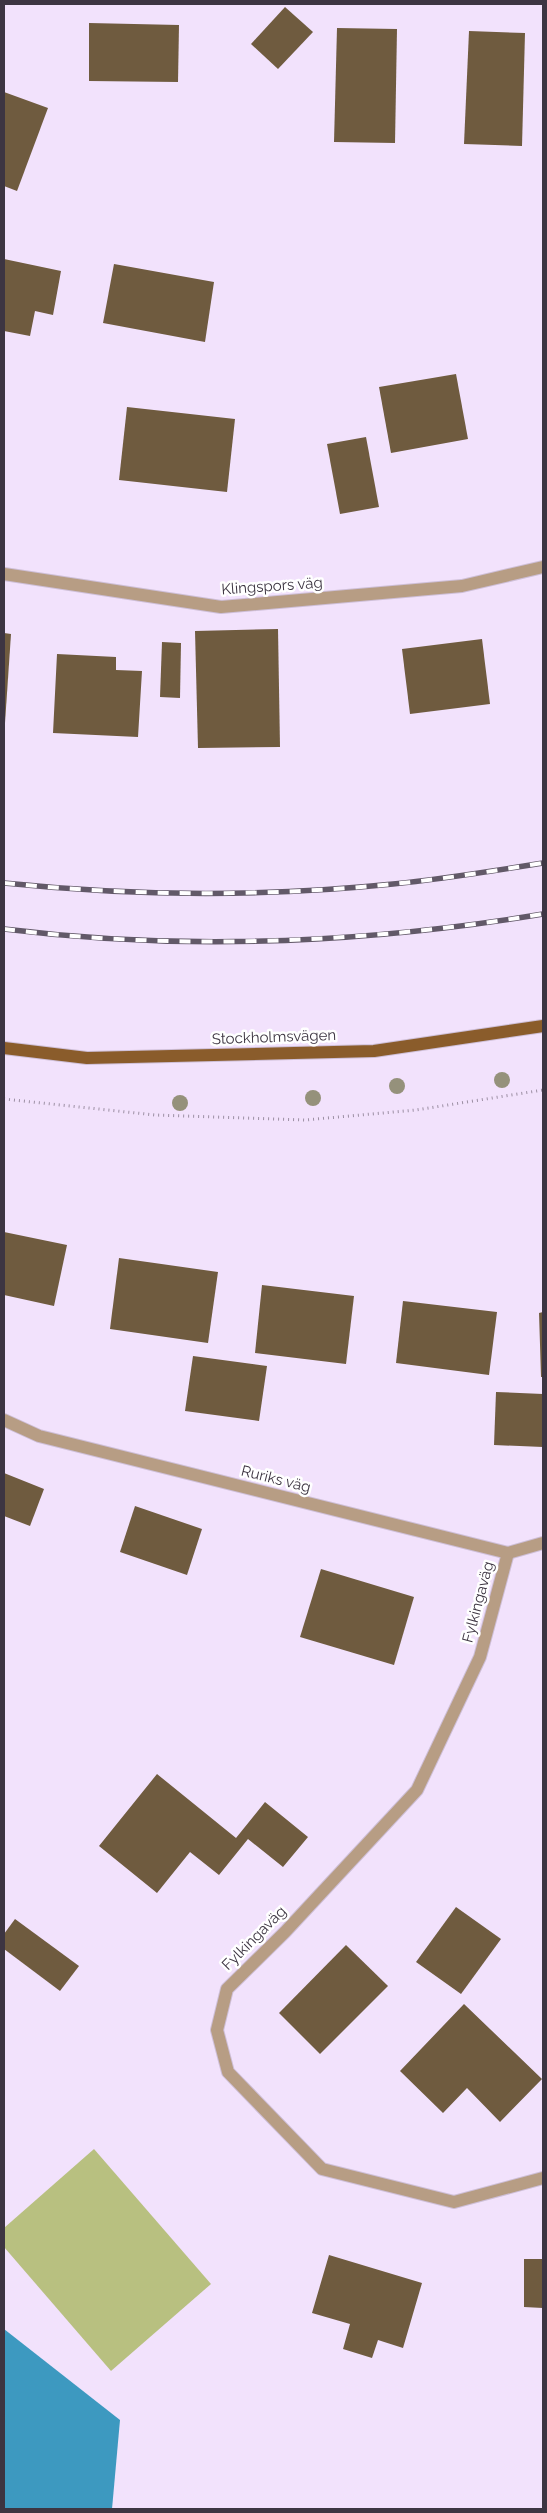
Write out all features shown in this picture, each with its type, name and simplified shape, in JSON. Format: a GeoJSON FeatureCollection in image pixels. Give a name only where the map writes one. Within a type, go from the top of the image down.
{"type":"FeatureCollection","features":[{"type":"Feature","properties":{"kind":"main road","name":"Stockholmsvägen"},"geometry":{"type":"LineString","coordinates":[[4,1048],[86,1058],[374,1051],[543,1026]]}},
{"type":"Feature","properties":{"kind":"street","name":"Klingspors väg"},"geometry":{"type":"LineString","coordinates":[[4,574],[221,607],[462,586],[543,568]]}},
{"type":"Feature","properties":{"kind":"street","name":"Ruriks väg"},"geometry":{"type":"LineString","coordinates":[[4,1420],[39,1436],[508,1553],[543,1544]]}},
{"type":"Feature","properties":{"kind":"street","name":"Fylkingaväg"},"geometry":{"type":"LineString","coordinates":[[508,1553],[480,1657],[417,1790],[284,1932],[227,1989],[216,2030],[228,2072],[322,2169],[454,2202],[543,2178]]}},
{"type":"Feature","properties":{"kind":"path"},"geometry":{"type":"LineString","coordinates":[[4,1099],[155,1115],[305,1120],[416,1110],[543,1090]]}},
{"type":"Feature","properties":{"kind":"green space"},"geometry":{"type":"Polygon","coordinates":[[[94,2149],[211,2284],[111,2371],[4,2247],[4,2228],[94,2149]]]}},
{"type":"Feature","properties":{"kind":"water"},"geometry":{"type":"Polygon","coordinates":[[[4,2329],[120,2420],[112,2509],[4,2509],[4,2329]]]}},
{"type":"Feature","properties":{"kind":"building"},"geometry":{"type":"Polygon","coordinates":[[[285,7],[313,32],[278,69],[251,44],[285,7]]]}},
{"type":"Feature","properties":{"kind":"building"},"geometry":{"type":"Polygon","coordinates":[[[89,23],[179,25],[178,82],[89,81],[89,23]]]}},
{"type":"Feature","properties":{"kind":"building"},"geometry":{"type":"Polygon","coordinates":[[[337,28],[397,29],[395,143],[334,142],[337,28]]]}},
{"type":"Feature","properties":{"kind":"building"},"geometry":{"type":"Polygon","coordinates":[[[469,31],[525,33],[522,146],[464,144],[469,31]]]}},
{"type":"Feature","properties":{"kind":"building"},"geometry":{"type":"Polygon","coordinates":[[[4,92],[48,108],[17,191],[4,186],[4,92]]]}},
{"type":"Feature","properties":{"kind":"building"},"geometry":{"type":"Polygon","coordinates":[[[4,259],[61,271],[53,315],[35,311],[30,336],[4,331],[4,259]]]}},
{"type":"Feature","properties":{"kind":"building"},"geometry":{"type":"Polygon","coordinates":[[[114,264],[214,282],[205,342],[103,323],[114,264]]]}},
{"type":"Feature","properties":{"kind":"building"},"geometry":{"type":"Polygon","coordinates":[[[456,374],[468,439],[391,453],[379,387],[456,374]]]}},
{"type":"Feature","properties":{"kind":"building"},"geometry":{"type":"Polygon","coordinates":[[[127,407],[235,419],[227,492],[119,480],[127,407]]]}},
{"type":"Feature","properties":{"kind":"building"},"geometry":{"type":"Polygon","coordinates":[[[366,437],[379,507],[340,514],[327,444],[366,437]]]}},
{"type":"Feature","properties":{"kind":"building"},"geometry":{"type":"Polygon","coordinates":[[[278,629],[280,747],[198,748],[195,631],[278,629]]]}},
{"type":"Feature","properties":{"kind":"building"},"geometry":{"type":"Polygon","coordinates":[[[4,633],[11,634],[5,723],[4,723],[4,633]]]}},
{"type":"Feature","properties":{"kind":"building"},"geometry":{"type":"Polygon","coordinates":[[[482,639],[490,704],[410,714],[402,649],[482,639]]]}},
{"type":"Feature","properties":{"kind":"building"},"geometry":{"type":"Polygon","coordinates":[[[162,642],[181,643],[180,698],[160,697],[162,642]]]}},
{"type":"Feature","properties":{"kind":"building"},"geometry":{"type":"Polygon","coordinates":[[[57,654],[116,657],[116,670],[142,671],[138,737],[53,733],[57,654]]]}},
{"type":"Feature","properties":{"kind":"building"},"geometry":{"type":"Polygon","coordinates":[[[4,1232],[67,1245],[54,1306],[4,1295],[4,1232]]]}},
{"type":"Feature","properties":{"kind":"building"},"geometry":{"type":"Polygon","coordinates":[[[119,1258],[218,1272],[208,1343],[110,1329],[119,1258]]]}},
{"type":"Feature","properties":{"kind":"building"},"geometry":{"type":"Polygon","coordinates":[[[262,1285],[354,1296],[346,1364],[255,1353],[262,1285]]]}},
{"type":"Feature","properties":{"kind":"building"},"geometry":{"type":"Polygon","coordinates":[[[403,1301],[497,1312],[489,1375],[396,1363],[403,1301]]]}},
{"type":"Feature","properties":{"kind":"building"},"geometry":{"type":"Polygon","coordinates":[[[543,1312],[543,1377],[541,1377],[539,1313],[543,1312]]]}},
{"type":"Feature","properties":{"kind":"building"},"geometry":{"type":"Polygon","coordinates":[[[193,1356],[267,1366],[259,1421],[185,1411],[193,1356]]]}},
{"type":"Feature","properties":{"kind":"building"},"geometry":{"type":"Polygon","coordinates":[[[496,1392],[543,1394],[543,1447],[494,1445],[496,1392]]]}},
{"type":"Feature","properties":{"kind":"building"},"geometry":{"type":"Polygon","coordinates":[[[4,1473],[44,1489],[30,1526],[4,1516],[4,1473]]]}},
{"type":"Feature","properties":{"kind":"building"},"geometry":{"type":"Polygon","coordinates":[[[135,1506],[202,1529],[187,1575],[120,1552],[135,1506]]]}},
{"type":"Feature","properties":{"kind":"building"},"geometry":{"type":"Polygon","coordinates":[[[321,1569],[414,1597],[394,1665],[300,1637],[321,1569]]]}},
{"type":"Feature","properties":{"kind":"building"},"geometry":{"type":"Polygon","coordinates":[[[157,1774],[236,1838],[265,1802],[308,1837],[283,1867],[248,1839],[219,1875],[190,1852],[157,1893],[99,1846],[157,1774]]]}},
{"type":"Feature","properties":{"kind":"building"},"geometry":{"type":"Polygon","coordinates":[[[456,1907],[501,1939],[461,1994],[416,1962],[456,1907]]]}},
{"type":"Feature","properties":{"kind":"building"},"geometry":{"type":"Polygon","coordinates":[[[15,1919],[79,1966],[60,1991],[4,1949],[4,1934],[15,1919]]]}},
{"type":"Feature","properties":{"kind":"building"},"geometry":{"type":"Polygon","coordinates":[[[346,1945],[388,1986],[320,2054],[279,2013],[346,1945]]]}},
{"type":"Feature","properties":{"kind":"building"},"geometry":{"type":"Polygon","coordinates":[[[464,2004],[542,2079],[500,2122],[467,2088],[443,2113],[400,2071],[464,2004]]]}},
{"type":"Feature","properties":{"kind":"building"},"geometry":{"type":"Polygon","coordinates":[[[329,2255],[422,2283],[403,2348],[378,2340],[372,2358],[343,2349],[350,2324],[312,2313],[329,2255]]]}},
{"type":"Feature","properties":{"kind":"building"},"geometry":{"type":"Polygon","coordinates":[[[524,2259],[543,2259],[543,2308],[524,2307],[524,2259]]]}},
{"type":"Feature","properties":{"kind":"railway"},"geometry":{"type":"LineString","coordinates":[[4,883],[101,890],[247,893],[345,888],[412,882],[543,863]]}},
{"type":"Feature","properties":{"kind":"railway"},"geometry":{"type":"LineString","coordinates":[[4,929],[138,940],[274,941],[409,932],[543,914]]}}]}
